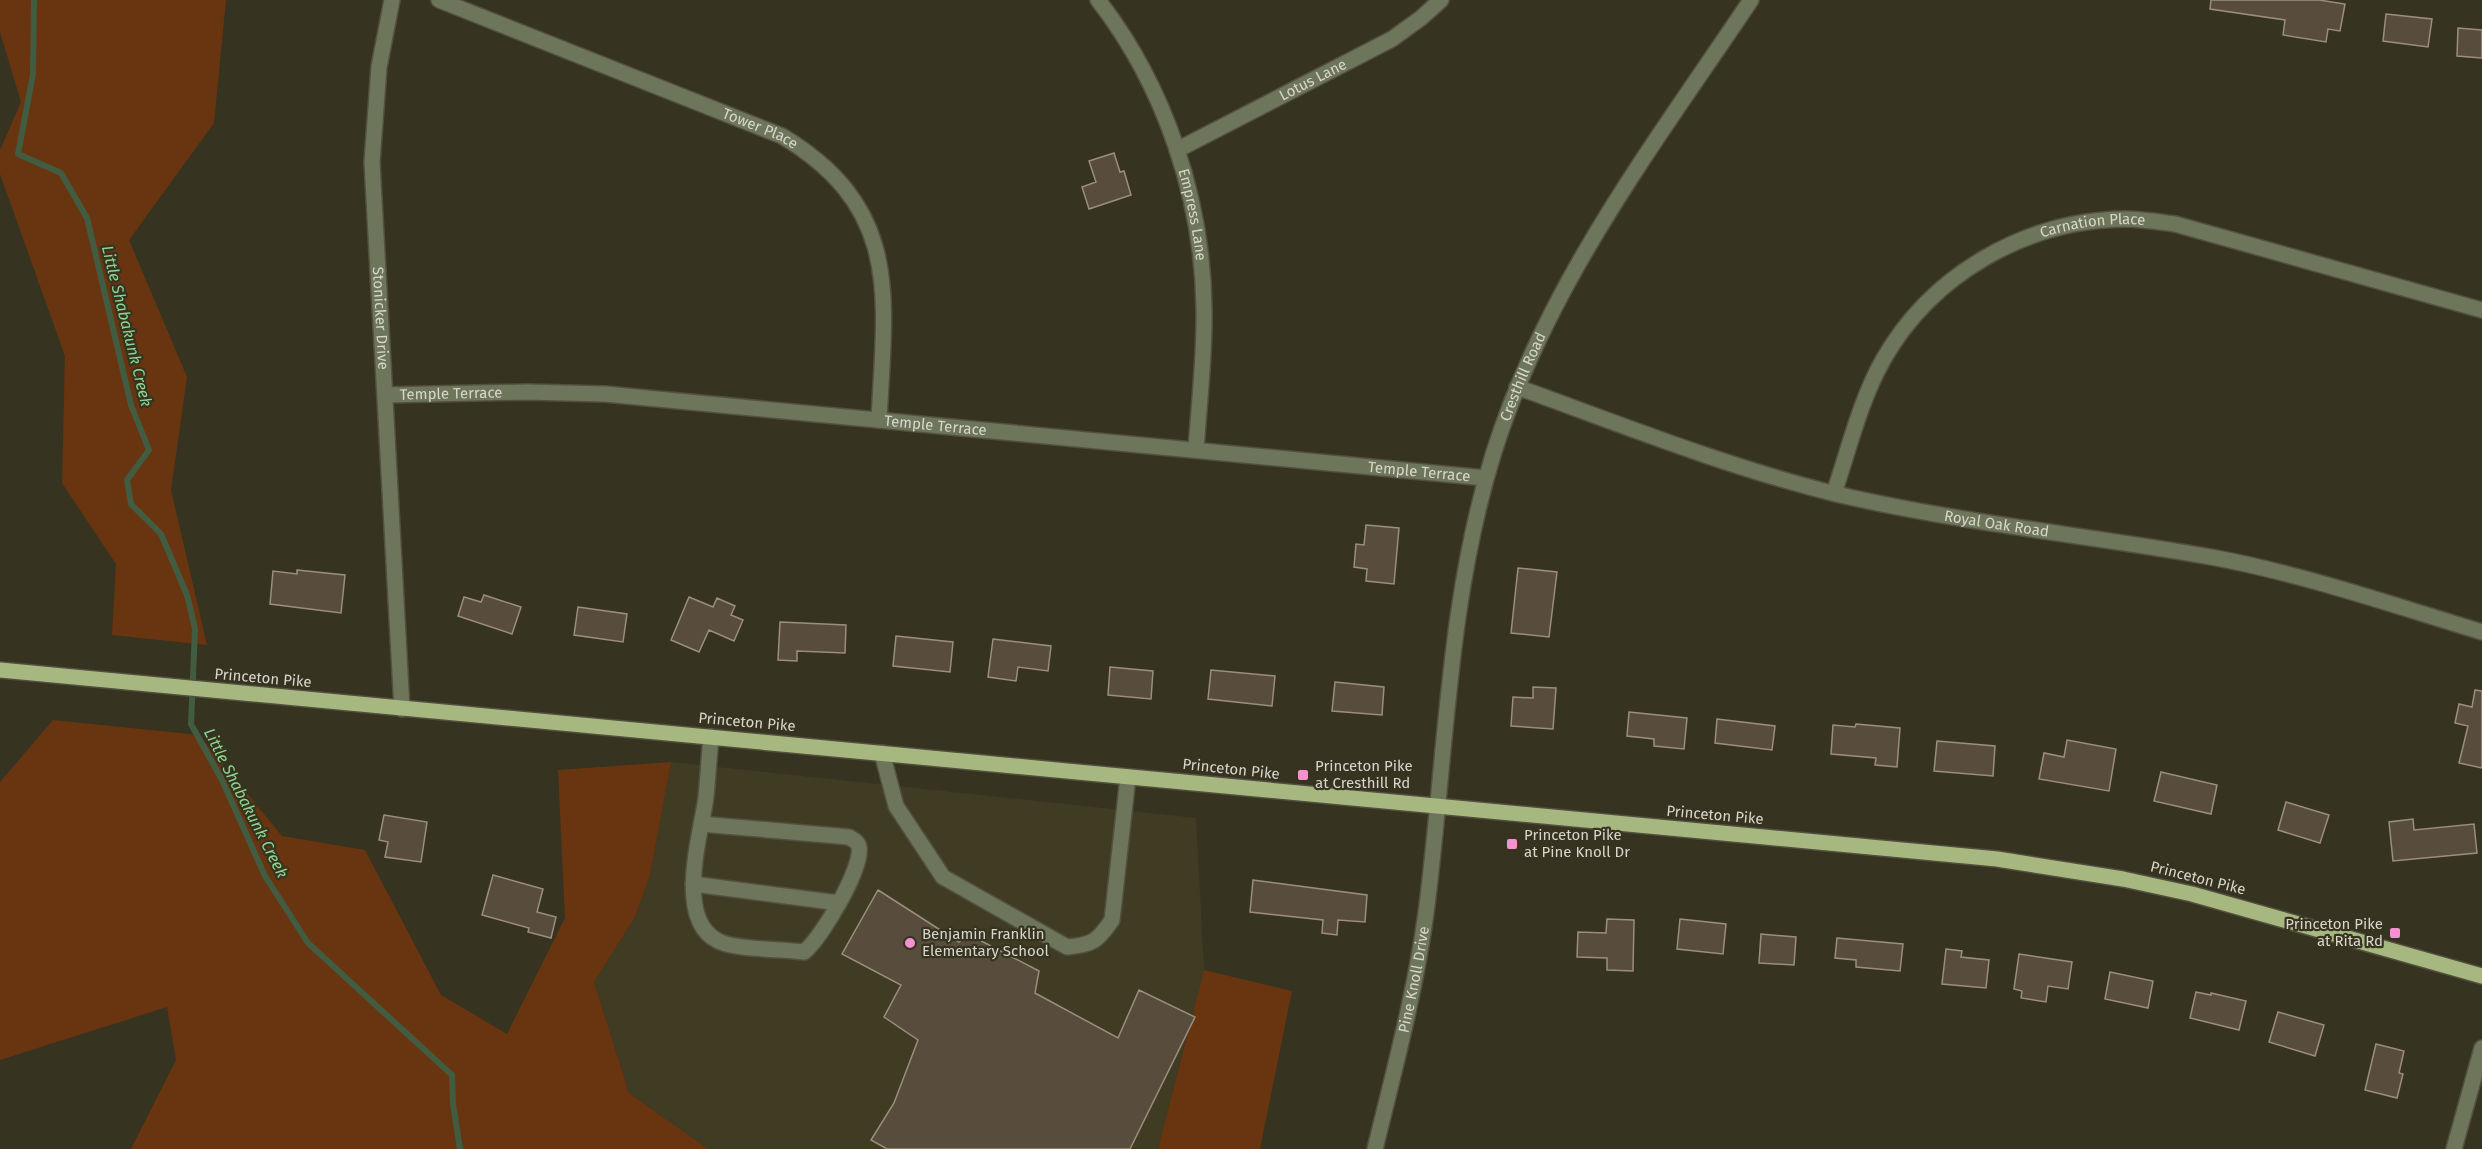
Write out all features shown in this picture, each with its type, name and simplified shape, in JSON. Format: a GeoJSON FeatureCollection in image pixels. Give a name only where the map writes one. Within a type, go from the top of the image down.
{"type":"FeatureCollection","features":[{"type":"Feature","properties":{"kind":"main road","name":"Princeton Pike"},"geometry":{"type":"LineString","coordinates":[[0,670],[1997,859],[2123,879],[2232,904],[2482,976]]}},
{"type":"Feature","properties":{"kind":"street","name":"Stonicker Drive"},"geometry":{"type":"LineString","coordinates":[[392,0],[379,67],[372,162],[402,709]]}},
{"type":"Feature","properties":{"kind":"street","name":"Tower Place"},"geometry":{"type":"LineString","coordinates":[[439,0],[782,136],[807,151],[829,170],[861,211],[873,238],[881,269],[885,298],[879,420]]}},
{"type":"Feature","properties":{"kind":"street","name":"Empress Lane"},"geometry":{"type":"LineString","coordinates":[[1098,0],[1137,60],[1158,102],[1177,150],[1191,199],[1200,254],[1204,309],[1196,450]]}},
{"type":"Feature","properties":{"kind":"street","name":"Lotus Lane"},"geometry":{"type":"LineString","coordinates":[[1177,150],[1392,39],[1441,0]]}},
{"type":"Feature","properties":{"kind":"street","name":"Cresthill Road"},"geometry":{"type":"LineString","coordinates":[[1437,807],[1458,605],[1471,536],[1486,478],[1517,387],[1552,311],[1594,234],[1751,0]]}},
{"type":"Feature","properties":{"kind":"street","name":"Carnation Place"},"geometry":{"type":"LineString","coordinates":[[1834,493],[1869,391],[1883,361],[1923,306],[1951,280],[1983,258],[2018,241],[2050,230],[2087,222],[2126,219],[2175,224],[2482,310]]}},
{"type":"Feature","properties":{"kind":"street","name":"Royal Oak Road"},"geometry":{"type":"LineString","coordinates":[[1517,387],[1701,453],[1834,493],[1984,524],[2211,557],[2293,575],[2482,632]]}},
{"type":"Feature","properties":{"kind":"street","name":"Temple Terrace"},"geometry":{"type":"LineString","coordinates":[[385,395],[527,392],[605,394],[1486,478]]}},
{"type":"Feature","properties":{"kind":"street"},"geometry":{"type":"LineString","coordinates":[[701,824],[849,837],[856,841],[859,848],[857,865],[839,903],[814,944],[804,952],[725,944],[710,935],[699,921],[694,907],[693,884],[711,737]]}},
{"type":"Feature","properties":{"kind":"street"},"geometry":{"type":"LineString","coordinates":[[882,753],[896,806],[943,877],[1067,947],[1086,945],[1101,937],[1112,920],[1128,777]]}},
{"type":"Feature","properties":{"kind":"street","name":"Pine Knoll Drive"},"geometry":{"type":"LineString","coordinates":[[1375,1149],[1414,983],[1425,914],[1437,807]]}},
{"type":"Feature","properties":{"kind":"street"},"geometry":{"type":"LineString","coordinates":[[693,884],[839,903]]}},
{"type":"Feature","properties":{"kind":"street"},"geometry":{"type":"LineString","coordinates":[[2454,1149],[2482,1048]]}},
{"type":"Feature","properties":{"kind":"shaded area"},"geometry":{"type":"Polygon","coordinates":[[[0,0],[226,0],[214,123],[129,240],[187,377],[171,490],[207,645],[112,635],[116,564],[62,483],[65,356],[0,174],[0,150],[21,102],[0,32],[0,0]]]}},
{"type":"Feature","properties":{"kind":"shaded area"},"geometry":{"type":"Polygon","coordinates":[[[53,720],[199,735],[282,836],[365,850],[441,995],[507,1034],[565,918],[558,770],[671,762],[650,875],[635,917],[594,982],[629,1093],[708,1149],[131,1149],[176,1060],[167,1007],[0,1060],[0,782],[53,720]]]}},
{"type":"Feature","properties":{"kind":"shaded area","name":"Benjamin Franklin Elementary School"},"geometry":{"type":"Polygon","coordinates":[[[671,762],[1196,818],[1204,970],[1158,1149],[708,1149],[629,1093],[594,982],[635,917],[650,875],[671,762]]]}},
{"type":"Feature","properties":{"kind":"shaded area"},"geometry":{"type":"Polygon","coordinates":[[[1204,970],[1292,991],[1260,1149],[1158,1149],[1204,970]]]}},
{"type":"Feature","properties":{"kind":"building"},"geometry":{"type":"Polygon","coordinates":[[[2211,0],[2319,0],[2345,4],[2340,31],[2328,29],[2326,42],[2283,35],[2285,20],[2210,9],[2211,0]]]}},
{"type":"Feature","properties":{"kind":"building"},"geometry":{"type":"Polygon","coordinates":[[[2386,14],[2432,19],[2428,47],[2383,41],[2386,14]]]}},
{"type":"Feature","properties":{"kind":"building"},"geometry":{"type":"Polygon","coordinates":[[[2458,28],[2482,30],[2482,58],[2457,56],[2458,28]]]}},
{"type":"Feature","properties":{"kind":"building"},"geometry":{"type":"Polygon","coordinates":[[[1114,153],[1120,172],[1124,171],[1131,195],[1089,209],[1082,187],[1096,182],[1089,161],[1114,153]]]}},
{"type":"Feature","properties":{"kind":"building"},"geometry":{"type":"Polygon","coordinates":[[[1366,525],[1399,528],[1394,584],[1366,581],[1367,569],[1354,567],[1356,544],[1364,545],[1366,525]]]}},
{"type":"Feature","properties":{"kind":"building"},"geometry":{"type":"Polygon","coordinates":[[[1518,568],[1557,572],[1549,637],[1511,633],[1518,568]]]}},
{"type":"Feature","properties":{"kind":"building"},"geometry":{"type":"Polygon","coordinates":[[[297,570],[345,575],[341,613],[270,604],[273,571],[297,574],[297,570]]]}},
{"type":"Feature","properties":{"kind":"building"},"geometry":{"type":"Polygon","coordinates":[[[484,595],[521,607],[512,634],[458,616],[464,597],[481,602],[484,595]]]}},
{"type":"Feature","properties":{"kind":"building"},"geometry":{"type":"Polygon","coordinates":[[[689,597],[713,607],[717,598],[735,606],[731,615],[743,620],[734,641],[709,630],[699,652],[671,640],[689,597]]]}},
{"type":"Feature","properties":{"kind":"building"},"geometry":{"type":"Polygon","coordinates":[[[578,607],[627,614],[623,642],[574,635],[578,607]]]}},
{"type":"Feature","properties":{"kind":"building"},"geometry":{"type":"Polygon","coordinates":[[[780,622],[846,625],[845,653],[797,651],[797,661],[778,660],[780,622]]]}},
{"type":"Feature","properties":{"kind":"building"},"geometry":{"type":"Polygon","coordinates":[[[896,636],[953,642],[950,672],[893,666],[896,636]]]}},
{"type":"Feature","properties":{"kind":"building"},"geometry":{"type":"Polygon","coordinates":[[[993,639],[1051,646],[1048,671],[1018,667],[1016,681],[988,677],[993,639]]]}},
{"type":"Feature","properties":{"kind":"building"},"geometry":{"type":"Polygon","coordinates":[[[1110,667],[1153,671],[1151,699],[1108,695],[1110,667]]]}},
{"type":"Feature","properties":{"kind":"building"},"geometry":{"type":"Polygon","coordinates":[[[1211,670],[1275,676],[1272,706],[1208,699],[1211,670]]]}},
{"type":"Feature","properties":{"kind":"building"},"geometry":{"type":"Polygon","coordinates":[[[1335,682],[1384,687],[1382,715],[1332,711],[1335,682]]]}},
{"type":"Feature","properties":{"kind":"building"},"geometry":{"type":"Polygon","coordinates":[[[1533,687],[1556,688],[1553,729],[1511,726],[1513,697],[1533,698],[1533,687]]]}},
{"type":"Feature","properties":{"kind":"building"},"geometry":{"type":"Polygon","coordinates":[[[2475,690],[2482,691],[2482,768],[2459,763],[2468,726],[2455,723],[2459,704],[2472,707],[2475,690]]]}},
{"type":"Feature","properties":{"kind":"building"},"geometry":{"type":"Polygon","coordinates":[[[1629,712],[1687,718],[1684,749],[1654,746],[1654,739],[1627,736],[1629,712]]]}},
{"type":"Feature","properties":{"kind":"building"},"geometry":{"type":"Polygon","coordinates":[[[1717,719],[1775,726],[1772,750],[1715,743],[1717,719]]]}},
{"type":"Feature","properties":{"kind":"building"},"geometry":{"type":"Polygon","coordinates":[[[1856,724],[1900,728],[1897,767],[1875,765],[1876,758],[1831,754],[1833,725],[1855,727],[1856,724]]]}},
{"type":"Feature","properties":{"kind":"building"},"geometry":{"type":"Polygon","coordinates":[[[2067,740],[2116,749],[2109,791],[2039,779],[2044,753],[2064,757],[2067,740]]]}},
{"type":"Feature","properties":{"kind":"building"},"geometry":{"type":"Polygon","coordinates":[[[1937,741],[1995,746],[1993,776],[1934,771],[1937,741]]]}},
{"type":"Feature","properties":{"kind":"building"},"geometry":{"type":"Polygon","coordinates":[[[2161,772],[2217,785],[2211,814],[2154,801],[2161,772]]]}},
{"type":"Feature","properties":{"kind":"building"},"geometry":{"type":"Polygon","coordinates":[[[2286,802],[2329,815],[2320,843],[2278,830],[2286,802]]]}},
{"type":"Feature","properties":{"kind":"building"},"geometry":{"type":"Polygon","coordinates":[[[384,815],[427,822],[421,862],[385,857],[388,842],[379,840],[384,815]]]}},
{"type":"Feature","properties":{"kind":"building"},"geometry":{"type":"Polygon","coordinates":[[[2413,819],[2414,830],[2474,824],[2477,853],[2393,861],[2389,822],[2413,819]]]}},
{"type":"Feature","properties":{"kind":"building"},"geometry":{"type":"Polygon","coordinates":[[[493,875],[543,889],[537,912],[556,917],[551,938],[528,932],[529,928],[482,915],[493,875]]]}},
{"type":"Feature","properties":{"kind":"building"},"geometry":{"type":"Polygon","coordinates":[[[1253,880],[1367,895],[1365,922],[1338,920],[1337,935],[1322,933],[1323,920],[1250,912],[1253,880]]]}},
{"type":"Feature","properties":{"kind":"building","name":"Benjamin Franklin Elementary School"},"geometry":{"type":"Polygon","coordinates":[[[878,890],[959,942],[968,934],[1039,971],[1035,993],[1118,1038],[1139,990],[1195,1017],[1130,1149],[887,1149],[871,1140],[894,1103],[918,1040],[884,1017],[901,985],[842,954],[878,890]]]}},
{"type":"Feature","properties":{"kind":"building"},"geometry":{"type":"Polygon","coordinates":[[[1607,919],[1634,920],[1633,971],[1607,970],[1607,958],[1577,957],[1578,932],[1606,933],[1607,919]]]}},
{"type":"Feature","properties":{"kind":"building"},"geometry":{"type":"Polygon","coordinates":[[[1680,919],[1726,924],[1723,954],[1677,949],[1680,919]]]}},
{"type":"Feature","properties":{"kind":"building"},"geometry":{"type":"Polygon","coordinates":[[[1761,934],[1796,937],[1794,965],[1759,963],[1761,934]]]}},
{"type":"Feature","properties":{"kind":"building"},"geometry":{"type":"Polygon","coordinates":[[[1837,938],[1903,944],[1900,971],[1856,967],[1856,960],[1835,958],[1837,938]]]}},
{"type":"Feature","properties":{"kind":"building"},"geometry":{"type":"Polygon","coordinates":[[[1946,949],[1962,951],[1961,957],[1989,960],[1986,988],[1942,984],[1946,949]]]}},
{"type":"Feature","properties":{"kind":"building"},"geometry":{"type":"Polygon","coordinates":[[[2019,954],[2072,962],[2068,989],[2048,986],[2046,1002],[2021,998],[2022,991],[2014,989],[2019,954]]]}},
{"type":"Feature","properties":{"kind":"building"},"geometry":{"type":"Polygon","coordinates":[[[2110,972],[2153,981],[2148,1008],[2105,999],[2110,972]]]}},
{"type":"Feature","properties":{"kind":"building"},"geometry":{"type":"Polygon","coordinates":[[[2196,992],[2246,1001],[2239,1030],[2190,1018],[2196,992]]]}},
{"type":"Feature","properties":{"kind":"building"},"geometry":{"type":"Polygon","coordinates":[[[2278,1012],[2324,1025],[2315,1056],[2269,1042],[2278,1012]]]}},
{"type":"Feature","properties":{"kind":"building"},"geometry":{"type":"Polygon","coordinates":[[[2376,1044],[2404,1051],[2399,1073],[2403,1074],[2397,1098],[2365,1090],[2376,1044]]]}},
{"type":"Feature","properties":{"kind":"waterway","name":"Little Shabakunk Creek"},"geometry":{"type":"LineString","coordinates":[[34,0],[33,74],[18,154],[61,173],[87,218],[131,405],[149,450],[127,480],[131,504],[161,534],[187,595],[195,629],[191,724],[222,780],[265,876],[308,943],[452,1075],[453,1104],[460,1149]]}},
{"type":"Feature","properties":{"kind":"place","name":"Princeton Pike at Cresthill Rd"},"geometry":{"type":"Point","coordinates":[1303,775]}},
{"type":"Feature","properties":{"kind":"place","name":"Princeton Pike at Pine Knoll Dr"},"geometry":{"type":"Point","coordinates":[1512,844]}},
{"type":"Feature","properties":{"kind":"place","name":"Princeton Pike at Rita Rd"},"geometry":{"type":"Point","coordinates":[2395,933]}},
{"type":"Feature","properties":{"kind":"place","name":"Benjamin Franklin Elementary School"},"geometry":{"type":"Point","coordinates":[910,943]}}]}
